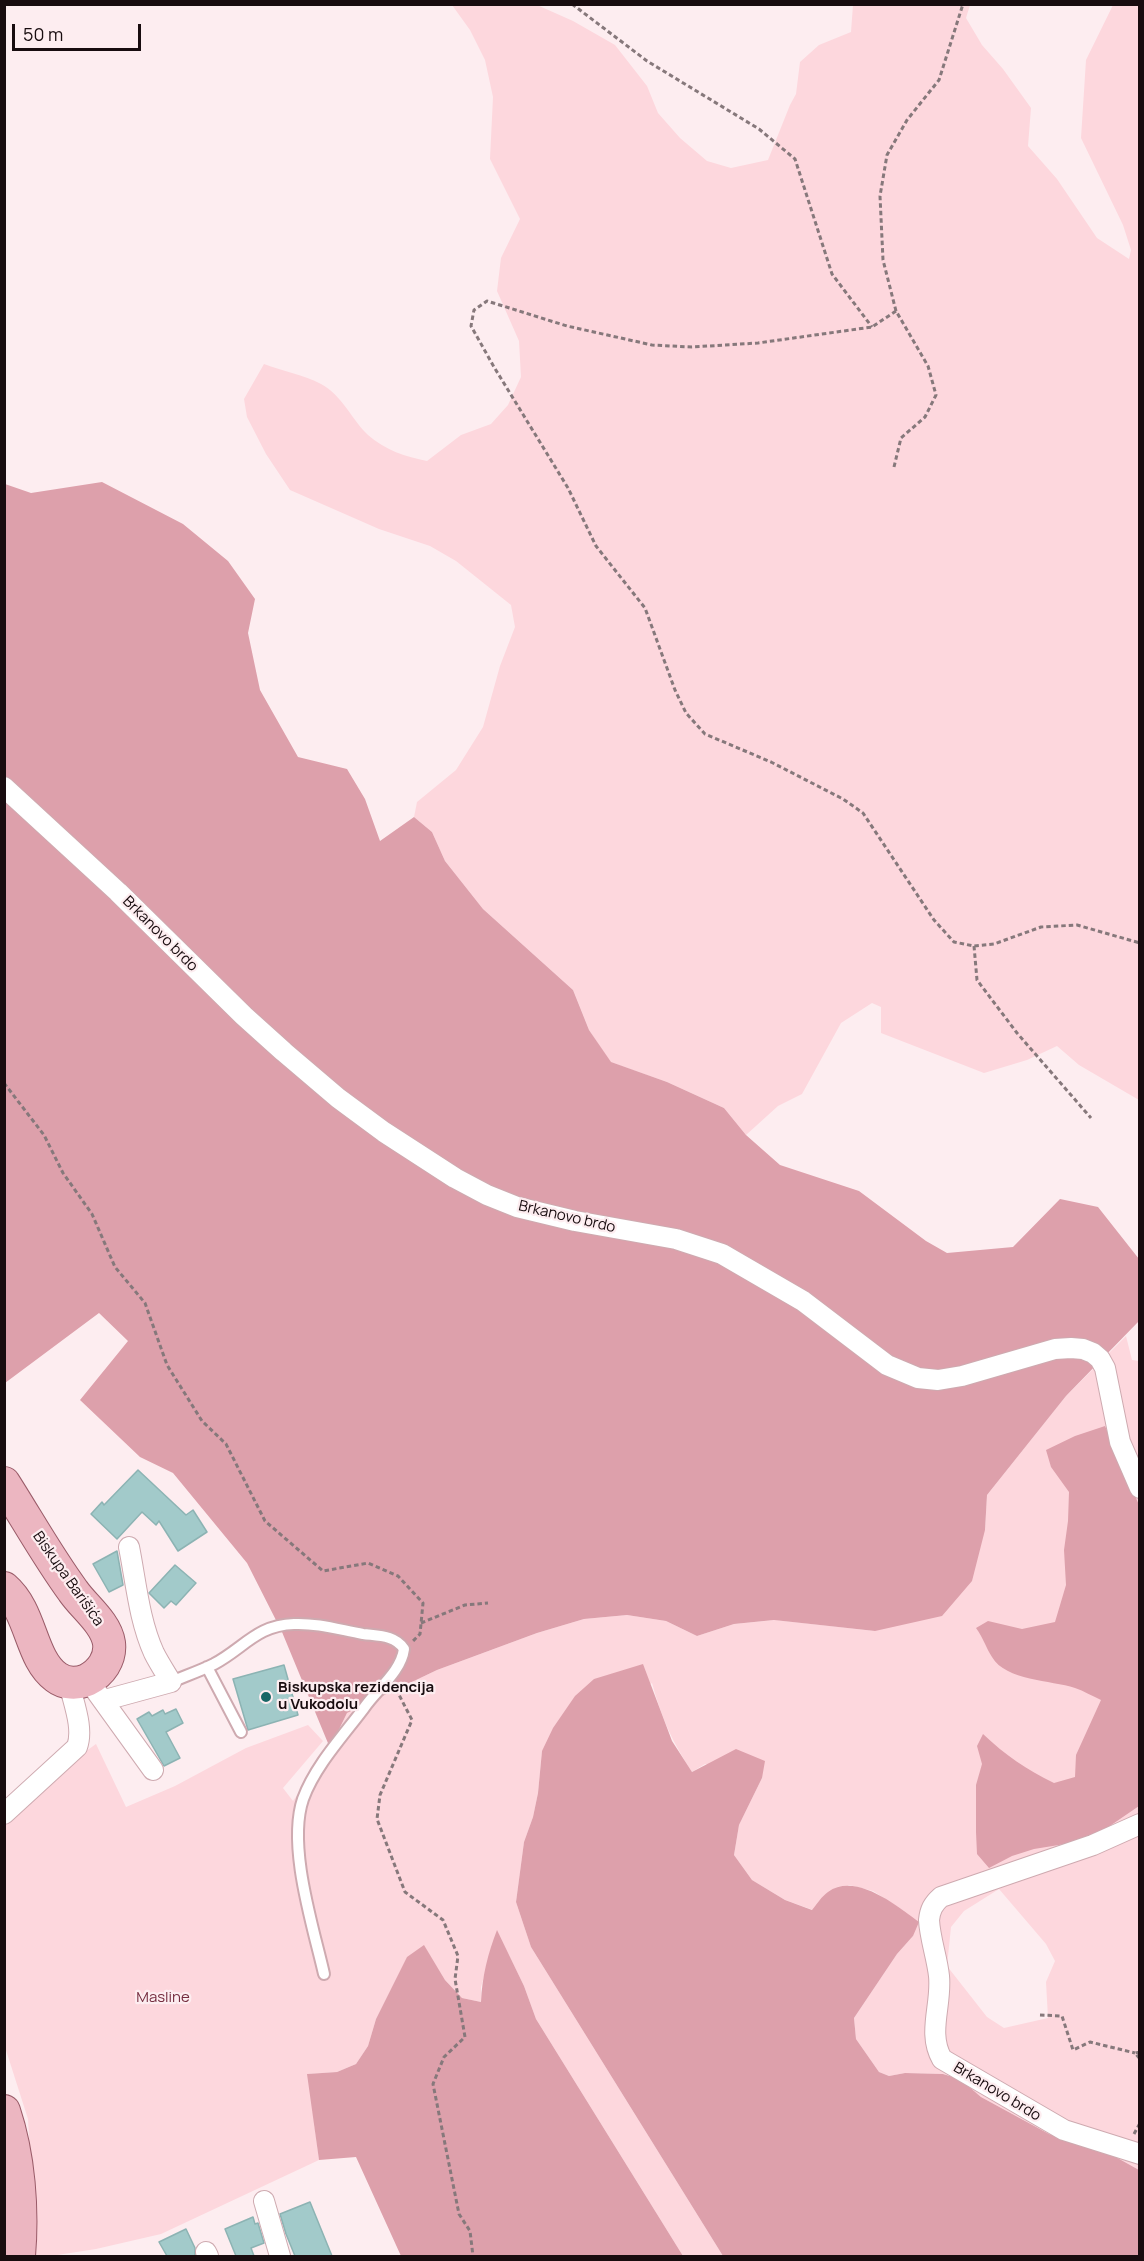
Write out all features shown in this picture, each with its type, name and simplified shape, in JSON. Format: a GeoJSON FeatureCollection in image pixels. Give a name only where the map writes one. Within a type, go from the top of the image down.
{"type":"FeatureCollection","features":[{"type":"Feature","properties":{"kind":"main road","name":"Biskupa Barišića"},"geometry":{"type":"LineString","coordinates":[[4,1483],[73,1591],[106,1634],[109,1652],[106,1663],[87,1687]]}},
{"type":"Feature","properties":{"kind":"main road"},"geometry":{"type":"LineString","coordinates":[[4,1588],[20,1606],[45,1665],[59,1680],[87,1687]]}},
{"type":"Feature","properties":{"kind":"main road"},"geometry":{"type":"LineString","coordinates":[[4,2111],[12,2135],[11,2161],[19,2256]]}},
{"type":"Feature","properties":{"kind":"street","name":"Brkanovo brdo"},"geometry":{"type":"LineString","coordinates":[[4,787],[118,892],[244,1016],[284,1052],[357,1111],[454,1179],[517,1207],[575,1221],[675,1239],[722,1254],[803,1301],[887,1365],[918,1378],[938,1380],[962,1376],[1055,1349],[1083,1349],[1093,1353],[1106,1368],[1120,1442],[1140,1488]]}},
{"type":"Feature","properties":{"kind":"street"},"geometry":{"type":"LineString","coordinates":[[87,1687],[171,1682],[154,1653],[149,1637],[142,1614],[129,1547]]}},
{"type":"Feature","properties":{"kind":"street"},"geometry":{"type":"LineString","coordinates":[[87,1687],[153,1770]]}},
{"type":"Feature","properties":{"kind":"street"},"geometry":{"type":"LineString","coordinates":[[4,1814],[77,1747],[87,1687]]}},
{"type":"Feature","properties":{"kind":"street","name":"Brkanovo brdo"},"geometry":{"type":"LineString","coordinates":[[1140,1824],[1093,1845],[941,1897],[934,1903],[929,1920],[940,1988],[934,2035],[935,2045],[942,2060],[1064,2130],[1140,2154]]}},
{"type":"Feature","properties":{"kind":"street"},"geometry":{"type":"LineString","coordinates":[[264,2201],[280,2256]]}},
{"type":"Feature","properties":{"kind":"lane"},"geometry":{"type":"LineString","coordinates":[[171,1682],[207,1667],[239,1649],[256,1634],[273,1626],[318,1624],[394,1638],[404,1648],[400,1665],[369,1701],[314,1776],[299,1814],[297,1830],[303,1880],[324,1974]]}},
{"type":"Feature","properties":{"kind":"lane"},"geometry":{"type":"LineString","coordinates":[[207,1667],[241,1732]]}},
{"type":"Feature","properties":{"kind":"path"},"geometry":{"type":"LineString","coordinates":[[572,4],[646,61],[759,129],[795,159],[832,274],[872,327]]}},
{"type":"Feature","properties":{"kind":"path"},"geometry":{"type":"LineString","coordinates":[[894,467],[901,438],[925,417],[936,395],[928,366],[896,311],[883,260],[880,196],[887,155],[907,120],[939,80],[963,4]]}},
{"type":"Feature","properties":{"kind":"path"},"geometry":{"type":"LineString","coordinates":[[896,311],[872,327],[758,343],[692,347],[652,345],[567,326],[487,301],[474,310],[471,326],[568,488],[596,546],[645,608],[675,690],[686,713],[705,734],[771,762],[843,799],[863,813],[934,920],[954,942],[974,946],[994,944],[1041,927],[1077,925],[1140,943]]}},
{"type":"Feature","properties":{"kind":"path"},"geometry":{"type":"LineString","coordinates":[[974,946],[977,980],[1017,1034],[1091,1118]]}},
{"type":"Feature","properties":{"kind":"path"},"geometry":{"type":"LineString","coordinates":[[4,1083],[44,1135],[63,1173],[92,1214],[115,1267],[145,1303],[167,1365],[202,1421],[226,1444],[265,1521],[322,1571],[368,1563],[398,1576],[423,1603],[420,1634],[404,1648]]}},
{"type":"Feature","properties":{"kind":"path"},"geometry":{"type":"LineString","coordinates":[[421,1623],[465,1605],[488,1603]]}},
{"type":"Feature","properties":{"kind":"path"},"geometry":{"type":"LineString","coordinates":[[390,1677],[412,1720],[380,1795],[377,1819],[405,1892],[443,1920],[458,1956],[455,1979],[465,2037],[444,2057],[433,2084],[459,2214],[470,2231],[474,2256]]}},
{"type":"Feature","properties":{"kind":"path"},"geometry":{"type":"LineString","coordinates":[[1040,2015],[1062,2016],[1073,2050],[1090,2042],[1137,2052],[1140,2059]]}},
{"type":"Feature","properties":{"kind":"green space"},"geometry":{"type":"Polygon","coordinates":[[[452,5],[537,5],[573,21],[615,45],[647,86],[658,113],[680,138],[707,161],[731,168],[768,160],[796,94],[800,62],[819,45],[851,32],[853,5],[970,5],[966,18],[982,45],[1003,69],[1031,108],[1028,146],[1057,179],[1097,238],[1129,259],[1131,250],[1123,225],[1081,138],[1086,60],[1113,5],[1139,5],[1139,1100],[1079,1065],[1057,1046],[1027,1060],[984,1073],[881,1033],[881,1007],[872,1003],[841,1023],[802,1094],[778,1106],[746,1135],[724,1108],[667,1082],[610,1062],[589,1030],[573,990],[483,909],[445,861],[432,832],[414,817],[417,802],[456,770],[483,727],[500,666],[515,627],[511,605],[456,561],[430,546],[379,529],[290,490],[266,454],[247,417],[244,399],[264,364],[300,376],[321,384],[335,394],[362,429],[381,445],[427,461],[461,435],[491,424],[508,405],[521,377],[519,341],[497,291],[501,258],[520,219],[490,159],[493,97],[485,60],[470,30],[452,5]]]}},
{"type":"Feature","properties":{"kind":"green space","name":"Masline"},"geometry":{"type":"Polygon","coordinates":[[[1126,1336],[1132,1360],[1139,1361],[1139,2170],[1105,2151],[1049,2134],[981,2097],[956,2077],[943,2074],[905,2073],[889,2076],[879,2072],[856,2039],[854,2018],[897,1954],[913,1936],[904,1911],[873,1891],[849,1885],[813,1910],[785,1900],[752,1880],[734,1855],[739,1825],[762,1778],[705,1764],[692,1772],[668,1729],[652,1683],[542,1751],[538,1793],[524,1842],[516,1902],[531,1947],[723,2256],[683,2256],[536,2019],[524,1986],[497,1931],[481,1987],[481,2002],[462,1998],[445,1980],[424,1946],[407,1958],[376,2019],[368,2046],[356,2064],[337,2072],[308,2074],[319,2160],[161,2234],[96,2249],[51,2256],[32,2256],[28,2119],[5,2047],[4,1815],[24,1796],[96,1744],[126,1807],[175,1786],[246,1748],[308,1725],[323,1741],[283,1788],[293,1801],[330,1748],[347,1713],[437,1670],[537,1633],[584,1619],[627,1615],[666,1621],[697,1636],[734,1624],[775,1620],[875,1631],[985,1530],[987,1495],[1066,1396],[1126,1336]],[[999,1889],[964,1911],[951,1927],[947,1966],[987,2017],[1004,2028],[1048,2018],[1046,1982],[1055,1961],[1046,1944],[999,1889]]]}},
{"type":"Feature","properties":{"kind":"shaded area"},"geometry":{"type":"Polygon","coordinates":[[[102,482],[183,524],[228,561],[255,599],[248,633],[260,690],[298,757],[347,769],[365,799],[380,841],[414,817],[432,832],[445,861],[483,909],[573,990],[589,1030],[611,1062],[667,1082],[724,1108],[746,1135],[780,1165],[859,1191],[926,1241],[947,1253],[1013,1247],[1060,1199],[1098,1207],[1139,1259],[1139,1321],[1066,1396],[987,1495],[985,1530],[972,1581],[942,1616],[875,1631],[774,1620],[734,1624],[697,1636],[666,1621],[627,1615],[584,1619],[537,1633],[437,1670],[347,1713],[330,1748],[282,1632],[247,1563],[173,1473],[140,1457],[80,1400],[128,1341],[99,1313],[5,1383],[5,484],[31,493],[102,482]]]}},
{"type":"Feature","properties":{"kind":"shaded area"},"geometry":{"type":"Polygon","coordinates":[[[1105,1426],[1139,1505],[1139,1806],[1098,1834],[1065,1844],[1034,1849],[1012,1856],[989,1868],[977,1854],[976,1832],[976,1785],[982,1764],[977,1746],[983,1734],[1017,1762],[1054,1783],[1075,1777],[1076,1755],[1101,1700],[1075,1688],[1008,1671],[992,1657],[976,1628],[988,1621],[1022,1629],[1055,1622],[1066,1585],[1064,1550],[1069,1492],[1051,1467],[1046,1450],[1075,1436],[1105,1426]]]}},
{"type":"Feature","properties":{"kind":"shaded area"},"geometry":{"type":"Polygon","coordinates":[[[643,1664],[672,1741],[692,1772],[736,1749],[765,1761],[762,1778],[739,1825],[734,1855],[752,1880],[785,1900],[812,1910],[828,1892],[839,1887],[863,1888],[888,1900],[919,1922],[913,1936],[897,1954],[854,2018],[856,2039],[879,2072],[889,2076],[905,2073],[943,2074],[960,2079],[981,2097],[1049,2134],[1105,2151],[1139,2170],[1139,2256],[723,2256],[531,1947],[516,1902],[524,1842],[538,1793],[542,1751],[553,1728],[575,1696],[594,1679],[643,1664]]]}},
{"type":"Feature","properties":{"kind":"shaded area"},"geometry":{"type":"Polygon","coordinates":[[[497,1930],[524,1986],[536,2019],[683,2256],[401,2256],[356,2157],[319,2160],[307,2074],[337,2072],[356,2064],[368,2046],[376,2019],[407,1957],[424,1945],[445,1980],[462,1998],[481,2002],[486,1965],[497,1930]]]}},
{"type":"Feature","properties":{"kind":"building"},"geometry":{"type":"Polygon","coordinates":[[[138,1470],[186,1515],[193,1510],[207,1532],[178,1551],[159,1521],[156,1525],[142,1512],[117,1539],[91,1514],[102,1502],[104,1505],[138,1470]]]}},
{"type":"Feature","properties":{"kind":"building"},"geometry":{"type":"Polygon","coordinates":[[[117,1551],[123,1585],[109,1592],[93,1564],[117,1551]]]}},
{"type":"Feature","properties":{"kind":"building"},"geometry":{"type":"Polygon","coordinates":[[[175,1565],[196,1583],[176,1605],[171,1601],[164,1608],[149,1593],[175,1565]]]}},
{"type":"Feature","properties":{"kind":"building","name":"Biskupska rezidencija u Vukodolu"},"geometry":{"type":"Polygon","coordinates":[[[284,1665],[298,1715],[248,1730],[233,1679],[284,1665]]]}},
{"type":"Feature","properties":{"kind":"building"},"geometry":{"type":"Polygon","coordinates":[[[176,1709],[183,1723],[166,1732],[180,1758],[164,1766],[137,1719],[149,1712],[152,1716],[163,1710],[165,1714],[176,1709]]]}},
{"type":"Feature","properties":{"kind":"building"},"geometry":{"type":"Polygon","coordinates":[[[310,2202],[332,2256],[295,2256],[286,2234],[280,2214],[310,2202]]]}},
{"type":"Feature","properties":{"kind":"building"},"geometry":{"type":"Polygon","coordinates":[[[253,2217],[255,2224],[258,2223],[264,2243],[251,2248],[254,2256],[236,2256],[225,2229],[253,2217]]]}},
{"type":"Feature","properties":{"kind":"building"},"geometry":{"type":"Polygon","coordinates":[[[186,2229],[195,2248],[195,2256],[167,2256],[159,2242],[186,2229]]]}},
{"type":"Feature","properties":{"kind":"place","name":"Biskupska rezidencija u Vukodolu"},"geometry":{"type":"Point","coordinates":[266,1697]}}]}
